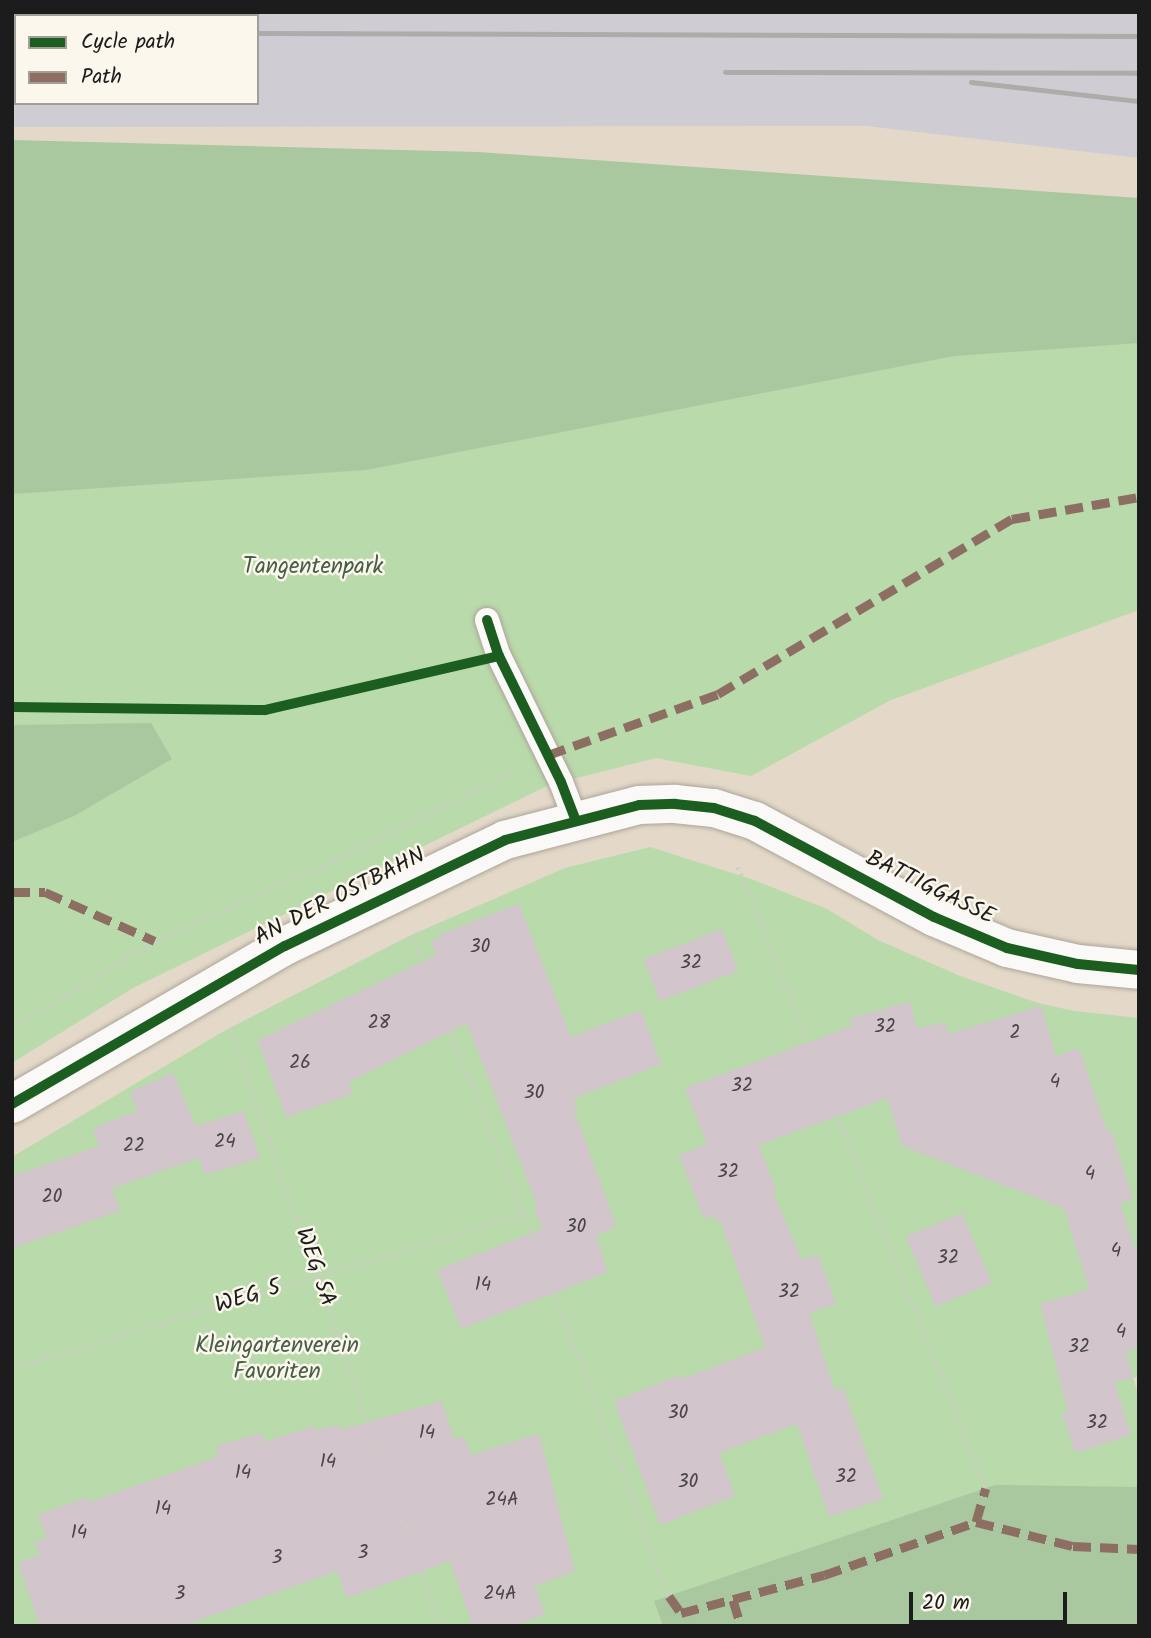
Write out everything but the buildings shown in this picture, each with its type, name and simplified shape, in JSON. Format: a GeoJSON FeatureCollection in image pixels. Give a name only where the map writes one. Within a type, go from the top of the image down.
{"type":"FeatureCollection","features":[{"type":"Feature","properties":{"kind":"street","name":"AN DER OSTBAHN"},"geometry":{"type":"LineString","coordinates":[[12,1104],[285,946],[505,840],[575,819],[639,805],[675,804],[714,808]]}},
{"type":"Feature","properties":{"kind":"street","name":"BATTIGGASSE"},"geometry":{"type":"LineString","coordinates":[[714,808],[755,821],[934,918],[1007,948],[1078,964],[1139,970]]}},
{"type":"Feature","properties":{"kind":"lane"},"geometry":{"type":"LineString","coordinates":[[486,620],[499,656],[548,755],[575,819]]}},
{"type":"Feature","properties":{"kind":"path"},"geometry":{"type":"LineString","coordinates":[[12,1027],[155,941],[326,864],[548,755]]}},
{"type":"Feature","properties":{"kind":"path"},"geometry":{"type":"LineString","coordinates":[[714,808],[986,1488]]}},
{"type":"Feature","properties":{"kind":"path"},"geometry":{"type":"LineString","coordinates":[[391,895],[411,935],[524,1214],[669,1596]]}},
{"type":"Feature","properties":{"kind":"shaded area"},"geometry":{"type":"Polygon","coordinates":[[[12,12],[1139,12],[1139,158],[866,126],[12,127],[12,12]]]}},
{"type":"Feature","properties":{"kind":"green space"},"geometry":{"type":"Polygon","coordinates":[[[12,140],[479,152],[1139,198],[1139,343],[954,356],[366,470],[12,494],[12,140]]]}},
{"type":"Feature","properties":{"kind":"green space","name":"Tangentenpark"},"geometry":{"type":"Polygon","coordinates":[[[12,278],[1139,290],[1139,610],[891,700],[751,776],[656,758],[549,785],[133,988],[12,1063],[12,278]]]}},
{"type":"Feature","properties":{"kind":"green space"},"geometry":{"type":"Polygon","coordinates":[[[151,723],[172,759],[74,816],[12,842],[12,725],[151,723]]]}},
{"type":"Feature","properties":{"kind":"green space","name":"Kleingartenverein Favoriten"},"geometry":{"type":"Polygon","coordinates":[[[650,847],[751,879],[827,909],[878,940],[960,976],[1038,1003],[1074,1011],[1139,1018],[1139,1376],[1133,1378],[1139,1396],[1139,1626],[12,1626],[12,1157],[224,1031],[411,935],[565,868],[650,847]]]}},
{"type":"Feature","properties":{"kind":"green space"},"geometry":{"type":"Polygon","coordinates":[[[995,1485],[1139,1487],[1139,1626],[663,1626],[654,1601],[995,1485]]]}},
{"type":"Feature","properties":{"kind":"railway"},"geometry":{"type":"LineString","coordinates":[[259,33],[1139,36]]}},
{"type":"Feature","properties":{"kind":"railway"},"geometry":{"type":"LineString","coordinates":[[725,72],[1139,73]]}},
{"type":"Feature","properties":{"kind":"railway"},"geometry":{"type":"LineString","coordinates":[[971,82],[1139,101]]}},
{"type":"Feature","properties":{"kind":"marked path"},"geometry":{"type":"LineString","coordinates":[[548,755],[718,694],[1012,519],[1139,497]]}},
{"type":"Feature","properties":{"kind":"marked path"},"geometry":{"type":"LineString","coordinates":[[12,892],[45,892],[155,941]]}},
{"type":"Feature","properties":{"kind":"marked path"},"geometry":{"type":"LineString","coordinates":[[976,1522],[986,1488]]}},
{"type":"Feature","properties":{"kind":"marked path"},"geometry":{"type":"LineString","coordinates":[[669,1596],[681,1613],[824,1575],[976,1522],[1073,1546],[1139,1549]]}},
{"type":"Feature","properties":{"kind":"marked path"},"geometry":{"type":"LineString","coordinates":[[733,1600],[741,1626]]}},
{"type":"Feature","properties":{"kind":"cycle path"},"geometry":{"type":"LineString","coordinates":[[487,620],[499,656],[561,782],[575,819]]}},
{"type":"Feature","properties":{"kind":"cycle path"},"geometry":{"type":"LineString","coordinates":[[12,707],[265,710],[499,656]]}},
{"type":"Feature","properties":{"kind":"cycle path"},"geometry":{"type":"LineString","coordinates":[[12,1104],[285,946],[505,840],[639,805],[675,804],[714,808],[755,821],[934,917],[1007,948],[1078,964],[1139,970]]}}]}
